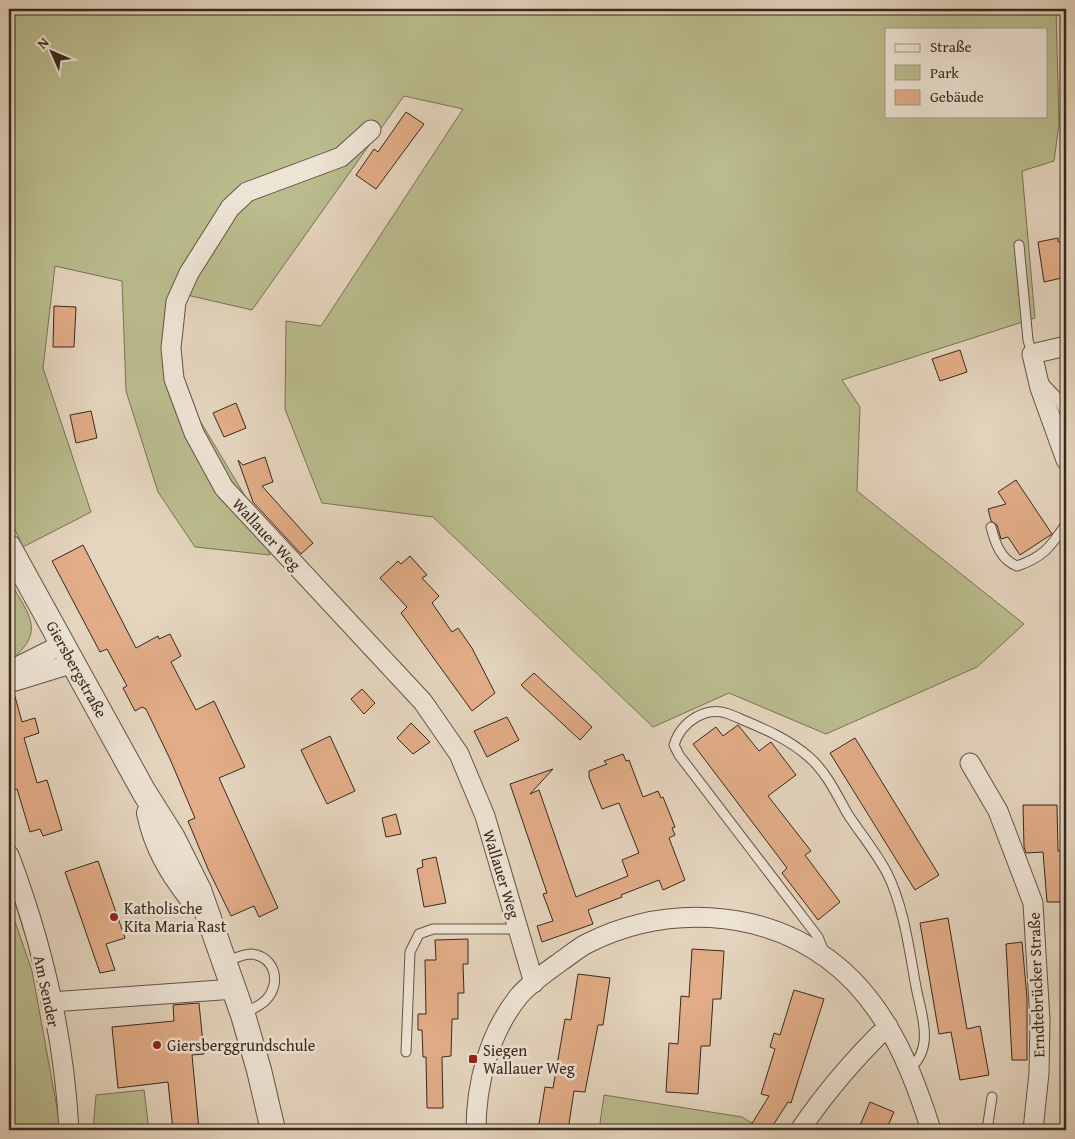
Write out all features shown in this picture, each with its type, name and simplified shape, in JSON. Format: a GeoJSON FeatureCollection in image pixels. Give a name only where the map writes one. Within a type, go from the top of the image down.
{"type":"FeatureCollection","features":[{"type":"Feature","properties":{"kind":"street","name":"Wallauer Weg"},"geometry":{"type":"LineString","coordinates":[[371,130],[340,157],[247,192],[230,208],[189,274],[176,302],[172,348],[174,379],[194,433],[224,488],[423,702],[459,754],[484,816],[518,929],[540,978]]}},
{"type":"Feature","properties":{"kind":"street"},"geometry":{"type":"LineString","coordinates":[[1066,346],[1032,354],[1036,375],[1066,460]]}},
{"type":"Feature","properties":{"kind":"street","name":"Giersbergstraße"},"geometry":{"type":"LineString","coordinates":[[9,547],[144,792],[158,848],[170,870],[210,921],[243,1014],[273,1130]]}},
{"type":"Feature","properties":{"kind":"street"},"geometry":{"type":"LineString","coordinates":[[9,671],[69,654]]}},
{"type":"Feature","properties":{"kind":"street"},"geometry":{"type":"LineString","coordinates":[[9,683],[69,654]]}},
{"type":"Feature","properties":{"kind":"street","name":"Erndtebrücker Straße"},"geometry":{"type":"LineString","coordinates":[[970,763],[998,811],[1013,856],[1033,903],[1040,1020],[1039,1074],[1033,1130]]}},
{"type":"Feature","properties":{"kind":"street","name":"Am Sender"},"geometry":{"type":"LineString","coordinates":[[9,855],[20,885],[46,976],[67,1098],[69,1130]]}},
{"type":"Feature","properties":{"kind":"street"},"geometry":{"type":"LineString","coordinates":[[476,1130],[483,1070],[495,1036],[519,996],[586,943],[615,932],[661,920],[692,917],[737,919],[782,933],[826,958],[859,987],[888,1026],[910,1068],[931,1130]]}},
{"type":"Feature","properties":{"kind":"street"},"geometry":{"type":"LineString","coordinates":[[51,1002],[235,989]]}},
{"type":"Feature","properties":{"kind":"street"},"geometry":{"type":"LineString","coordinates":[[800,1130],[812,1112],[868,1045],[888,1026]]}},
{"type":"Feature","properties":{"kind":"lane"},"geometry":{"type":"LineString","coordinates":[[1020,245],[1028,340],[1032,354]]}},
{"type":"Feature","properties":{"kind":"lane"},"geometry":{"type":"LineString","coordinates":[[1036,375],[1058,398],[1066,415]]}},
{"type":"Feature","properties":{"kind":"lane"},"geometry":{"type":"LineString","coordinates":[[991,527],[994,540],[1007,562],[1017,566],[1032,561],[1045,553],[1066,524]]}},
{"type":"Feature","properties":{"kind":"lane"},"geometry":{"type":"LineString","coordinates":[[826,958],[818,937],[674,745],[677,735],[686,724],[705,712],[720,710],[775,733],[808,756],[822,771],[887,873],[897,899],[926,1035],[920,1060],[910,1068]]}},
{"type":"Feature","properties":{"kind":"lane"},"geometry":{"type":"LineString","coordinates":[[406,1052],[410,952],[419,934],[433,929],[518,929]]}},
{"type":"Feature","properties":{"kind":"lane"},"geometry":{"type":"LineString","coordinates":[[225,962],[249,954],[262,956],[274,968],[276,981],[266,1000],[243,1014]]}},
{"type":"Feature","properties":{"kind":"lane"},"geometry":{"type":"LineString","coordinates":[[987,1130],[992,1097]]}},
{"type":"Feature","properties":{"kind":"green space"},"geometry":{"type":"Polygon","coordinates":[[[9,9],[1056,9],[1059,124],[1054,161],[1022,171],[1035,318],[842,380],[860,407],[857,491],[1024,624],[977,667],[826,734],[729,693],[653,727],[433,517],[322,503],[285,409],[286,321],[321,326],[463,109],[404,96],[252,310],[187,295],[175,361],[193,409],[248,501],[270,555],[195,547],[158,492],[126,391],[122,281],[55,266],[43,368],[91,512],[23,547],[9,517],[9,9]]]}},
{"type":"Feature","properties":{"kind":"green space"},"geometry":{"type":"Polygon","coordinates":[[[9,580],[28,613],[31,622],[31,632],[28,641],[21,651],[9,661],[9,580]]]}},
{"type":"Feature","properties":{"kind":"green space"},"geometry":{"type":"Polygon","coordinates":[[[9,904],[32,971],[61,1130],[9,1130],[9,904]]]}},
{"type":"Feature","properties":{"kind":"green space"},"geometry":{"type":"Polygon","coordinates":[[[144,1090],[149,1130],[93,1130],[96,1095],[144,1090]]]}},
{"type":"Feature","properties":{"kind":"green space"},"geometry":{"type":"Polygon","coordinates":[[[604,1095],[742,1117],[752,1123],[748,1130],[599,1130],[604,1095]]]}},
{"type":"Feature","properties":{"kind":"building"},"geometry":{"type":"Polygon","coordinates":[[[406,112],[424,124],[376,189],[356,175],[374,149],[378,152],[406,112]]]}},
{"type":"Feature","properties":{"kind":"building"},"geometry":{"type":"Polygon","coordinates":[[[1058,238],[1058,242],[1066,241],[1066,277],[1044,282],[1038,242],[1058,238]]]}},
{"type":"Feature","properties":{"kind":"building"},"geometry":{"type":"Polygon","coordinates":[[[54,306],[76,307],[74,347],[53,347],[54,306]]]}},
{"type":"Feature","properties":{"kind":"building"},"geometry":{"type":"Polygon","coordinates":[[[960,350],[967,372],[940,381],[932,359],[960,350]]]}},
{"type":"Feature","properties":{"kind":"building"},"geometry":{"type":"Polygon","coordinates":[[[236,403],[246,428],[224,437],[213,413],[236,403]]]}},
{"type":"Feature","properties":{"kind":"building"},"geometry":{"type":"Polygon","coordinates":[[[91,411],[97,438],[76,443],[70,415],[91,411]]]}},
{"type":"Feature","properties":{"kind":"building"},"geometry":{"type":"Polygon","coordinates":[[[265,457],[273,482],[262,486],[313,543],[301,554],[253,502],[238,460],[243,465],[265,457]]]}},
{"type":"Feature","properties":{"kind":"building"},"geometry":{"type":"Polygon","coordinates":[[[1016,480],[1052,534],[1020,555],[1008,537],[1001,539],[997,525],[991,521],[988,509],[1006,504],[998,492],[1016,480]]]}},
{"type":"Feature","properties":{"kind":"building"},"geometry":{"type":"Polygon","coordinates":[[[83,545],[136,648],[158,636],[159,639],[170,634],[181,656],[171,662],[196,710],[214,701],[245,767],[219,778],[278,908],[259,917],[254,906],[231,916],[208,869],[188,821],[195,818],[146,709],[142,707],[135,711],[123,688],[127,686],[107,649],[100,652],[52,561],[83,545]]]}},
{"type":"Feature","properties":{"kind":"building"},"geometry":{"type":"Polygon","coordinates":[[[410,556],[427,575],[422,578],[439,596],[432,603],[452,632],[458,628],[472,648],[495,693],[472,711],[401,613],[407,607],[380,578],[398,561],[401,564],[410,556]]]}},
{"type":"Feature","properties":{"kind":"building"},"geometry":{"type":"Polygon","coordinates":[[[534,673],[592,727],[580,740],[521,685],[534,673]]]}},
{"type":"Feature","properties":{"kind":"building"},"geometry":{"type":"Polygon","coordinates":[[[362,689],[375,703],[364,714],[351,699],[362,689]]]}},
{"type":"Feature","properties":{"kind":"building"},"geometry":{"type":"Polygon","coordinates":[[[14,693],[22,722],[35,718],[39,733],[24,738],[37,783],[47,780],[62,830],[43,836],[40,829],[30,832],[17,789],[12,791],[9,781],[9,694],[14,693]]]}},
{"type":"Feature","properties":{"kind":"building"},"geometry":{"type":"Polygon","coordinates":[[[507,717],[519,740],[487,757],[474,731],[507,717]]]}},
{"type":"Feature","properties":{"kind":"building"},"geometry":{"type":"Polygon","coordinates":[[[411,723],[430,742],[413,754],[397,738],[411,723]]]}},
{"type":"Feature","properties":{"kind":"building"},"geometry":{"type":"Polygon","coordinates":[[[738,725],[759,751],[771,742],[796,775],[768,796],[811,851],[805,855],[840,902],[818,920],[782,873],[787,868],[693,744],[716,727],[723,736],[738,725]]]}},
{"type":"Feature","properties":{"kind":"building"},"geometry":{"type":"Polygon","coordinates":[[[330,736],[355,791],[327,804],[301,750],[330,736]]]}},
{"type":"Feature","properties":{"kind":"building"},"geometry":{"type":"Polygon","coordinates":[[[855,738],[939,875],[915,890],[830,753],[855,738]]]}},
{"type":"Feature","properties":{"kind":"building"},"geometry":{"type":"Polygon","coordinates":[[[623,754],[626,761],[629,760],[643,797],[658,791],[661,798],[663,797],[675,827],[672,828],[675,835],[669,838],[685,880],[663,890],[659,880],[621,895],[622,897],[588,910],[593,924],[542,942],[537,926],[553,921],[543,894],[547,893],[510,784],[553,769],[530,794],[539,790],[576,897],[628,876],[622,860],[639,853],[619,803],[602,809],[589,777],[589,771],[607,764],[604,761],[623,754]]]}},
{"type":"Feature","properties":{"kind":"building"},"geometry":{"type":"Polygon","coordinates":[[[1023,805],[1057,805],[1058,851],[1066,851],[1066,902],[1047,902],[1043,852],[1026,853],[1024,847],[1023,805]]]}},
{"type":"Feature","properties":{"kind":"building"},"geometry":{"type":"Polygon","coordinates":[[[396,814],[401,834],[386,837],[382,818],[396,814]]]}},
{"type":"Feature","properties":{"kind":"building"},"geometry":{"type":"Polygon","coordinates":[[[436,857],[446,903],[424,907],[417,869],[423,867],[422,860],[436,857]]]}},
{"type":"Feature","properties":{"kind":"building"},"geometry":{"type":"Polygon","coordinates":[[[98,861],[125,938],[106,944],[115,970],[100,973],[65,872],[98,861]]]}},
{"type":"Feature","properties":{"kind":"building"},"geometry":{"type":"Polygon","coordinates":[[[948,918],[967,1029],[980,1026],[989,1075],[960,1080],[951,1032],[939,1034],[920,923],[948,918]]]}},
{"type":"Feature","properties":{"kind":"building"},"geometry":{"type":"Polygon","coordinates":[[[468,939],[468,964],[463,964],[464,993],[458,993],[458,1019],[452,1019],[451,1056],[442,1057],[443,1108],[427,1108],[426,1057],[423,1057],[422,1030],[418,1030],[418,1014],[426,1014],[425,960],[436,960],[435,940],[468,939]]]}},
{"type":"Feature","properties":{"kind":"building"},"geometry":{"type":"Polygon","coordinates":[[[1022,942],[1027,998],[1027,1060],[1012,1060],[1006,944],[1022,942]]]}},
{"type":"Feature","properties":{"kind":"building"},"geometry":{"type":"Polygon","coordinates":[[[692,949],[724,951],[721,999],[713,999],[710,1046],[701,1046],[698,1094],[666,1092],[669,1043],[678,1044],[681,996],[689,997],[692,949]]]}},
{"type":"Feature","properties":{"kind":"building"},"geometry":{"type":"Polygon","coordinates":[[[578,974],[610,978],[603,1025],[598,1025],[585,1092],[574,1091],[568,1130],[538,1130],[545,1087],[553,1088],[565,1019],[571,1020],[578,974]]]}},
{"type":"Feature","properties":{"kind":"building"},"geometry":{"type":"Polygon","coordinates":[[[794,990],[824,999],[791,1103],[788,1102],[770,1130],[748,1130],[769,1096],[761,1094],[775,1049],[770,1047],[774,1033],[780,1035],[794,990]]]}},
{"type":"Feature","properties":{"kind":"building"},"geometry":{"type":"Polygon","coordinates":[[[199,1003],[204,1054],[192,1055],[199,1130],[173,1130],[168,1082],[118,1088],[112,1027],[174,1021],[173,1005],[199,1003]]]}},
{"type":"Feature","properties":{"kind":"building"},"geometry":{"type":"Polygon","coordinates":[[[870,1102],[894,1112],[886,1130],[858,1130],[870,1102]]]}},
{"type":"Feature","properties":{"kind":"place","name":"Katholische Kita Maria Rast"},"geometry":{"type":"Point","coordinates":[114,917]}},
{"type":"Feature","properties":{"kind":"place","name":"Giersberggrundschule"},"geometry":{"type":"Point","coordinates":[157,1045]}},
{"type":"Feature","properties":{"kind":"place","name":"Siegen Wallauer Weg"},"geometry":{"type":"Point","coordinates":[473,1059]}}]}
